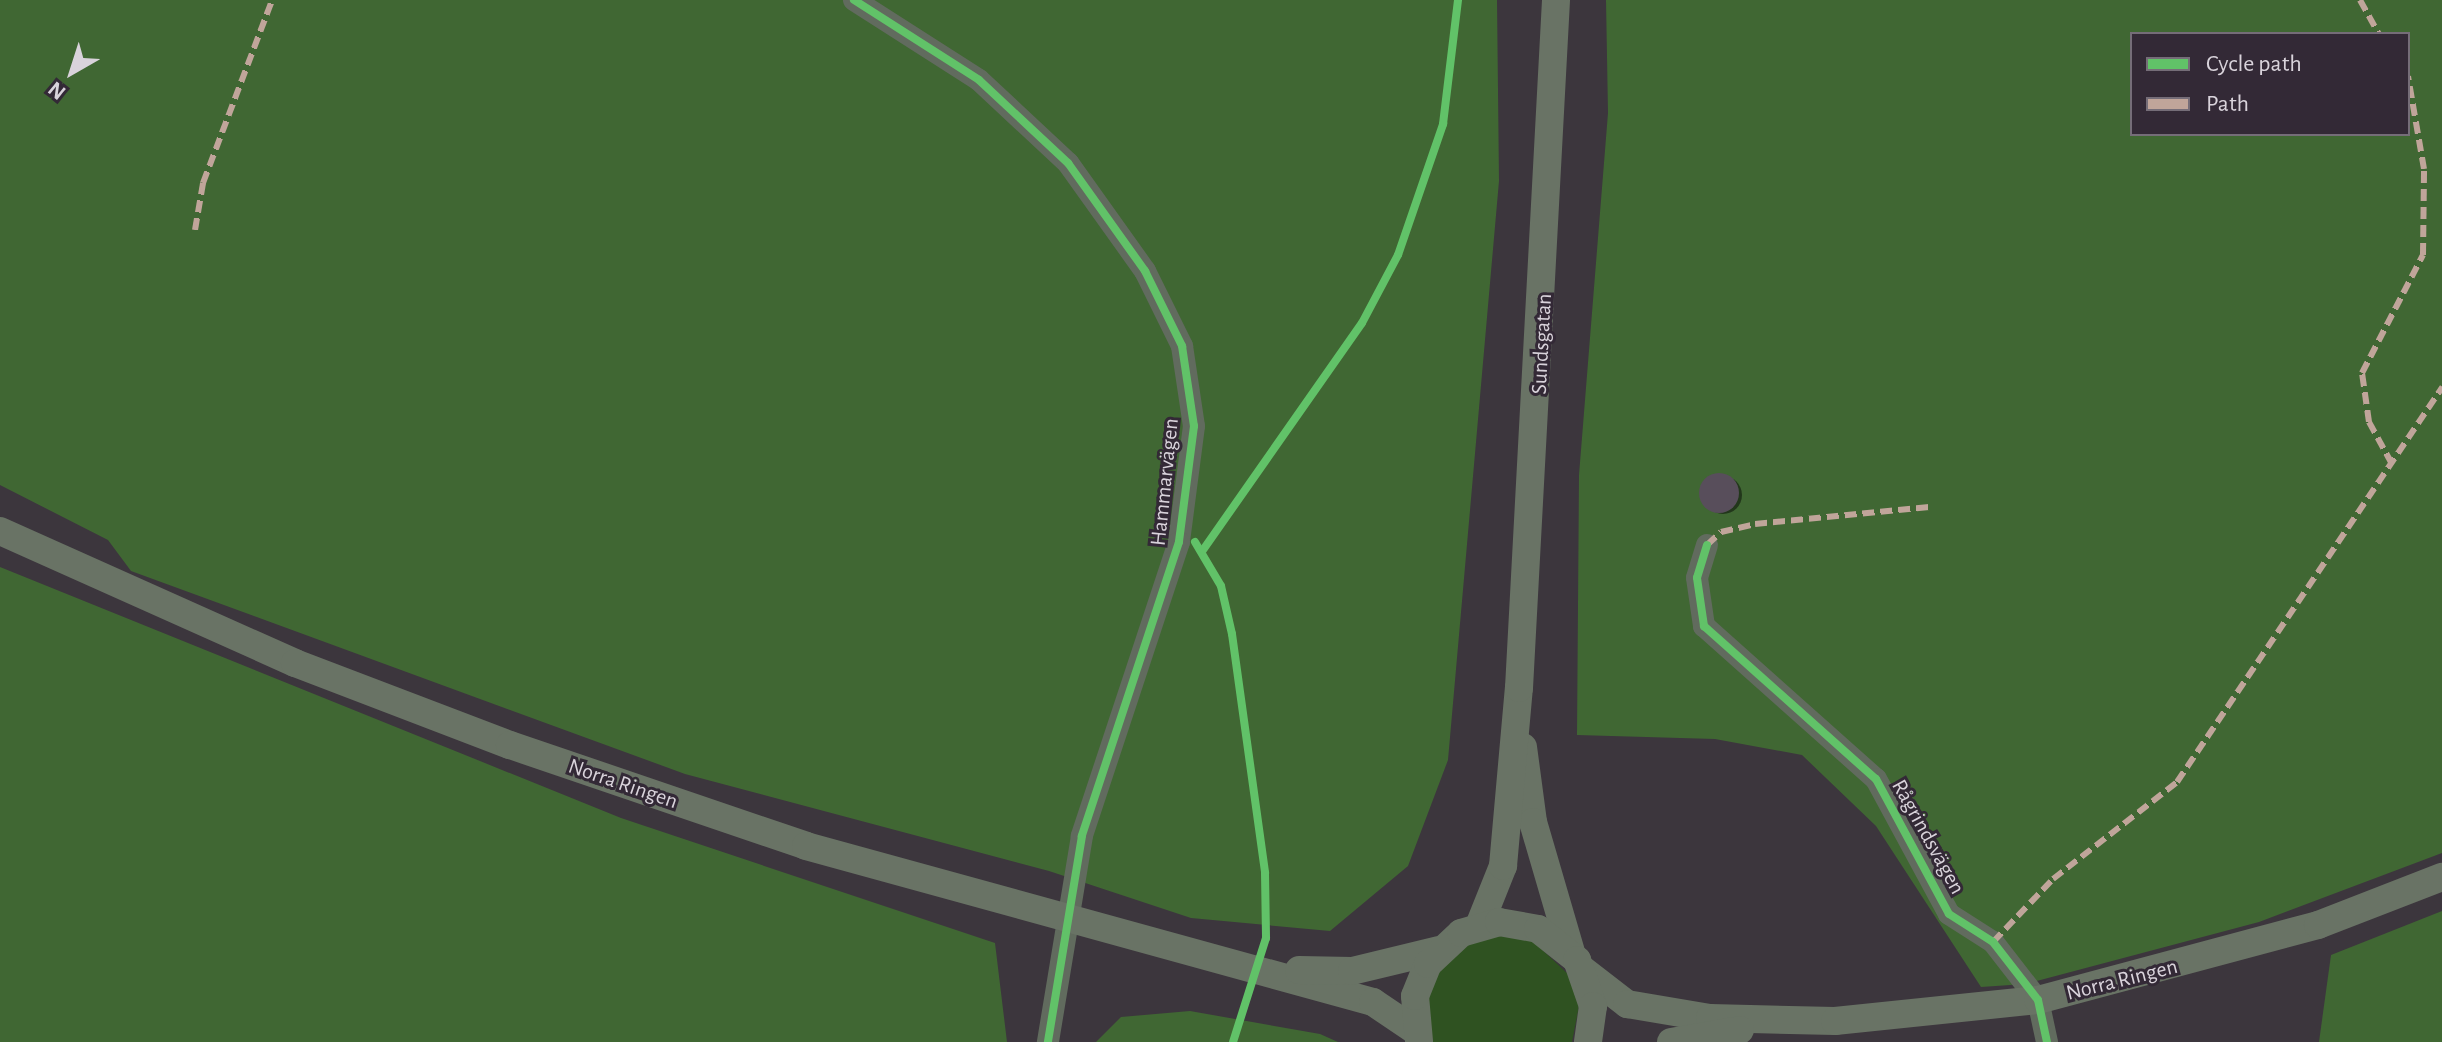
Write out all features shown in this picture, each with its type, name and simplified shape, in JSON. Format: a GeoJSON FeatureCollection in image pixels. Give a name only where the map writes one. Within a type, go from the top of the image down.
{"type":"FeatureCollection","features":[{"type":"Feature","properties":{"kind":"main road","name":"Sundsgatan"},"geometry":{"type":"LineString","coordinates":[[1479,926],[1503,866],[1519,688],[1556,0]]}},
{"type":"Feature","properties":{"kind":"main road","name":"Norra Ringen"},"geometry":{"type":"LineString","coordinates":[[0,531],[295,663],[510,745],[806,846],[1064,920],[1269,970],[1373,1002],[1418,1037]]}},
{"type":"Feature","properties":{"kind":"main road","name":"Sundsgatan"},"geometry":{"type":"LineString","coordinates":[[1519,688],[1533,822],[1593,1006],[1588,1042]]}},
{"type":"Feature","properties":{"kind":"main road","name":"Norra Ringen"},"geometry":{"type":"LineString","coordinates":[[1671,1042],[1788,1022],[2038,1000],[2318,925],[2442,877]]}},
{"type":"Feature","properties":{"kind":"main road","name":"Norra Ringen"},"geometry":{"type":"LineString","coordinates":[[1479,926],[1529,926],[1577,961],[1611,998],[1650,1011],[1788,1022]]}},
{"type":"Feature","properties":{"kind":"main road"},"geometry":{"type":"LineString","coordinates":[[1418,1037],[1417,988],[1439,950],[1479,926]]}},
{"type":"Feature","properties":{"kind":"main road","name":"Norra Ringen"},"geometry":{"type":"LineString","coordinates":[[1269,970],[1352,971],[1439,950]]}},
{"type":"Feature","properties":{"kind":"street","name":"Hammarvägen"},"geometry":{"type":"LineString","coordinates":[[854,0],[979,80],[1068,163],[1145,271],[1182,346],[1194,426],[1179,542],[1082,836],[1064,920],[1048,1042]]}},
{"type":"Feature","properties":{"kind":"street","name":"Rågrindsvägen"},"geometry":{"type":"LineString","coordinates":[[1707,545],[1697,578],[1704,626],[1876,779],[1949,914],[1993,942],[2038,1000],[2047,1042]]}},
{"type":"Feature","properties":{"kind":"green space"},"geometry":{"type":"Polygon","coordinates":[[[0,0],[1497,0],[1499,181],[1448,760],[1408,866],[1330,931],[1191,918],[1049,871],[685,774],[131,571],[108,540],[0,485],[0,0]]]}},
{"type":"Feature","properties":{"kind":"green space"},"geometry":{"type":"Polygon","coordinates":[[[1606,0],[2442,0],[2442,853],[2259,922],[2025,984],[1981,987],[1876,826],[1802,755],[1715,739],[1577,735],[1579,475],[1608,113],[1606,0]]]}},
{"type":"Feature","properties":{"kind":"green space"},"geometry":{"type":"Polygon","coordinates":[[[0,567],[621,818],[995,943],[1007,1042],[0,1042],[0,567]]]}},
{"type":"Feature","properties":{"kind":"green space"},"geometry":{"type":"Polygon","coordinates":[[[2442,911],[2442,1042],[2319,1042],[2331,955],[2442,911]]]}},
{"type":"Feature","properties":{"kind":"green space"},"geometry":{"type":"Polygon","coordinates":[[[1503,934],[1534,942],[1569,975],[1579,1006],[1572,1042],[1433,1042],[1426,1003],[1435,975],[1471,941],[1503,934]]]}},
{"type":"Feature","properties":{"kind":"green space"},"geometry":{"type":"Polygon","coordinates":[[[1190,1011],[1320,1034],[1338,1042],[1096,1042],[1121,1017],[1190,1011]]]}},
{"type":"Feature","properties":{"kind":"building"},"geometry":{"type":"Polygon","coordinates":[[[1719,473],[1733,479],[1739,493],[1733,507],[1719,513],[1705,507],[1699,493],[1705,479],[1719,473]]]}},
{"type":"Feature","properties":{"kind":"marked path"},"geometry":{"type":"LineString","coordinates":[[195,230],[203,183],[272,0]]}},
{"type":"Feature","properties":{"kind":"marked path"},"geometry":{"type":"LineString","coordinates":[[2360,0],[2378,32]]}},
{"type":"Feature","properties":{"kind":"marked path"},"geometry":{"type":"LineString","coordinates":[[2392,464],[2369,422],[2362,373],[2423,255],[2424,169],[2410,88]]}},
{"type":"Feature","properties":{"kind":"marked path"},"geometry":{"type":"LineString","coordinates":[[1993,942],[2053,879],[2177,782],[2442,387]]}},
{"type":"Feature","properties":{"kind":"marked path"},"geometry":{"type":"LineString","coordinates":[[1707,545],[1721,532],[1755,524],[1929,507]]}},
{"type":"Feature","properties":{"kind":"cycle path"},"geometry":{"type":"LineString","coordinates":[[854,0],[979,80],[1068,163],[1145,271],[1182,346],[1194,426],[1179,542],[1082,836],[1048,1042]]}},
{"type":"Feature","properties":{"kind":"cycle path"},"geometry":{"type":"LineString","coordinates":[[1203,550],[1362,323],[1398,255],[1443,124],[1458,0]]}},
{"type":"Feature","properties":{"kind":"cycle path"},"geometry":{"type":"LineString","coordinates":[[1195,542],[1221,586],[1232,634],[1265,873],[1266,938],[1233,1042]]}},
{"type":"Feature","properties":{"kind":"cycle path"},"geometry":{"type":"LineString","coordinates":[[1707,545],[1697,578],[1704,626],[1876,779],[1949,914],[1993,942],[2038,1000],[2047,1042]]}}]}
